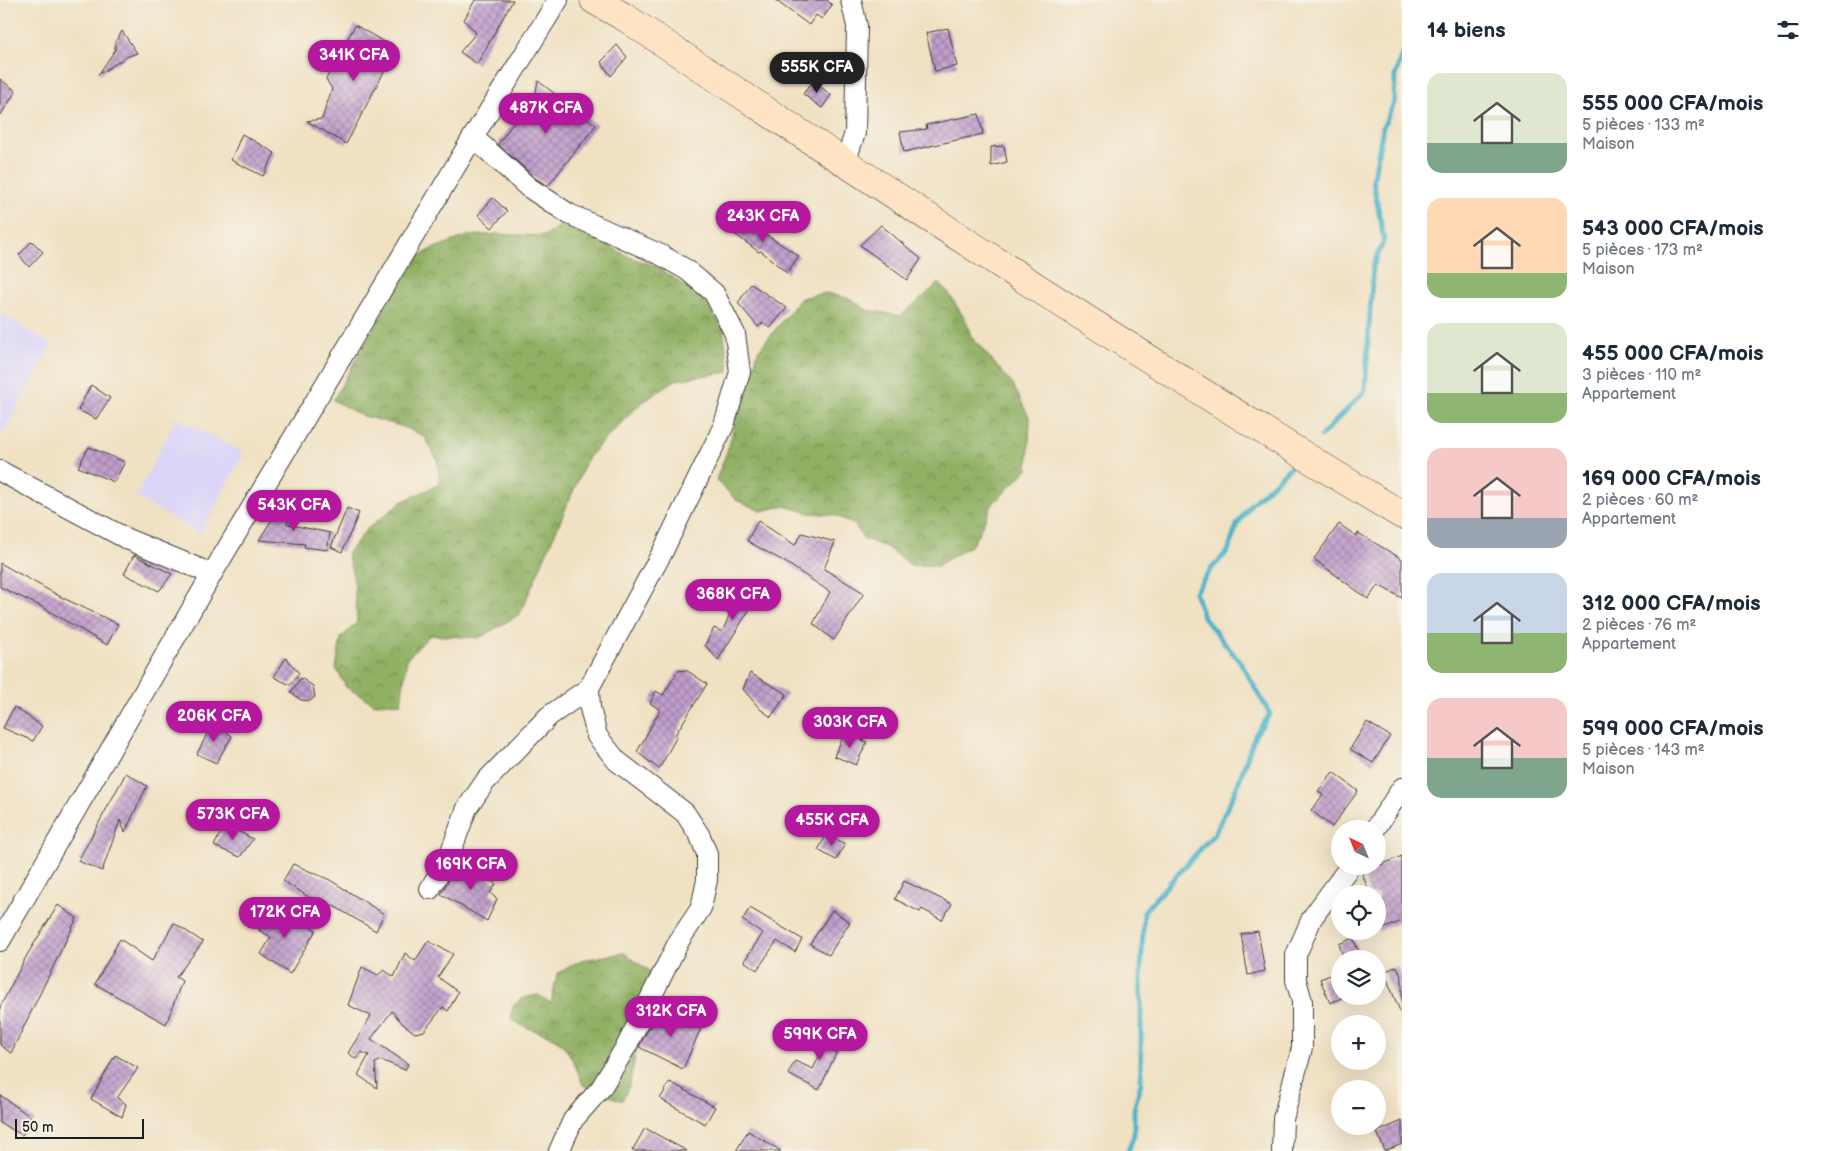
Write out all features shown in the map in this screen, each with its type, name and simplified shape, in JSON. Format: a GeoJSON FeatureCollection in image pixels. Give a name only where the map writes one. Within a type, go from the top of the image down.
{"type":"FeatureCollection","features":[{"type":"Feature","properties":{"kind":"main road"},"geometry":{"type":"LineString","coordinates":[[594,0],[626,18],[845,163],[1320,466],[1402,516]]}},
{"type":"Feature","properties":{"kind":"street"},"geometry":{"type":"LineString","coordinates":[[0,941],[212,574],[473,137],[558,0]]}},
{"type":"Feature","properties":{"kind":"street"},"geometry":{"type":"LineString","coordinates":[[845,163],[855,133],[857,26],[851,0]]}},
{"type":"Feature","properties":{"kind":"street"},"geometry":{"type":"LineString","coordinates":[[430,889],[450,854],[467,808],[485,782],[549,716],[589,688],[663,551],[724,425],[740,372],[735,334],[714,293],[687,270],[661,255],[569,214],[528,187],[473,137]]}},
{"type":"Feature","properties":{"kind":"street"},"geometry":{"type":"LineString","coordinates":[[0,471],[127,539],[212,574]]}},
{"type":"Feature","properties":{"kind":"street"},"geometry":{"type":"LineString","coordinates":[[559,1151],[574,1120],[601,1088],[627,1045],[679,941],[701,908],[707,880],[707,854],[700,836],[685,812],[616,761],[597,736],[590,708],[589,688]]}},
{"type":"Feature","properties":{"kind":"street"},"geometry":{"type":"LineString","coordinates":[[1381,820],[1402,788]]}},
{"type":"Feature","properties":{"kind":"street"},"geometry":{"type":"LineString","coordinates":[[1282,1151],[1283,1119],[1302,1048],[1302,1001],[1296,980],[1296,955],[1312,918],[1343,875]]}},
{"type":"Feature","properties":{"kind":"shaded area"},"geometry":{"type":"Polygon","coordinates":[[[0,313],[52,345],[2,434],[0,433],[0,313]]]}},
{"type":"Feature","properties":{"kind":"shaded area"},"geometry":{"type":"Polygon","coordinates":[[[176,418],[244,453],[200,534],[136,497],[176,418]]]}},
{"type":"Feature","properties":{"kind":"green space"},"geometry":{"type":"Polygon","coordinates":[[[566,222],[629,257],[656,266],[702,298],[723,328],[729,372],[675,380],[639,405],[588,457],[520,614],[479,638],[430,635],[407,659],[401,703],[375,704],[346,687],[336,668],[341,638],[357,622],[354,580],[347,554],[366,530],[401,502],[440,484],[437,459],[424,436],[401,426],[360,415],[333,400],[413,260],[434,248],[467,236],[498,234],[544,236],[566,222]]]}},
{"type":"Feature","properties":{"kind":"green space"},"geometry":{"type":"Polygon","coordinates":[[[939,283],[948,292],[966,321],[971,336],[1013,385],[1030,419],[1028,469],[992,505],[973,544],[937,566],[911,565],[886,547],[864,539],[854,524],[834,515],[810,513],[784,506],[761,511],[736,500],[716,480],[729,446],[745,383],[754,367],[758,351],[801,298],[826,293],[851,299],[867,310],[901,316],[939,283]]]}},
{"type":"Feature","properties":{"kind":"green space"},"geometry":{"type":"Polygon","coordinates":[[[624,953],[651,972],[630,1083],[622,1101],[583,1085],[572,1059],[559,1042],[548,1035],[521,1025],[511,1018],[513,1006],[522,998],[538,995],[551,1003],[557,974],[581,960],[624,953]]]}},
{"type":"Feature","properties":{"kind":"building"},"geometry":{"type":"Polygon","coordinates":[[[475,0],[513,0],[477,64],[460,52],[476,33],[464,20],[475,0]]]}},
{"type":"Feature","properties":{"kind":"building"},"geometry":{"type":"Polygon","coordinates":[[[775,0],[827,0],[832,5],[822,19],[816,15],[809,25],[775,0]]]}},
{"type":"Feature","properties":{"kind":"building"},"geometry":{"type":"Polygon","coordinates":[[[355,25],[396,49],[346,144],[307,121],[322,119],[332,89],[326,79],[355,25]]]}},
{"type":"Feature","properties":{"kind":"building"},"geometry":{"type":"Polygon","coordinates":[[[948,28],[957,66],[935,71],[926,33],[948,28]]]}},
{"type":"Feature","properties":{"kind":"building"},"geometry":{"type":"Polygon","coordinates":[[[122,31],[137,53],[126,57],[98,75],[115,50],[115,43],[122,31]]]}},
{"type":"Feature","properties":{"kind":"building"},"geometry":{"type":"Polygon","coordinates":[[[617,45],[627,57],[611,76],[601,62],[617,45]]]}},
{"type":"Feature","properties":{"kind":"building"},"geometry":{"type":"Polygon","coordinates":[[[0,79],[16,91],[0,116],[0,79]]]}},
{"type":"Feature","properties":{"kind":"building"},"geometry":{"type":"Polygon","coordinates":[[[538,81],[596,125],[548,186],[535,178],[498,144],[514,122],[528,110],[534,101],[538,81]]]}},
{"type":"Feature","properties":{"kind":"building"},"geometry":{"type":"Polygon","coordinates":[[[813,81],[831,95],[822,108],[803,94],[813,81]]]}},
{"type":"Feature","properties":{"kind":"building"},"geometry":{"type":"Polygon","coordinates":[[[979,114],[983,134],[904,152],[900,132],[927,129],[926,125],[979,114]]]}},
{"type":"Feature","properties":{"kind":"building"},"geometry":{"type":"Polygon","coordinates":[[[242,134],[275,153],[263,176],[231,160],[242,134]]]}},
{"type":"Feature","properties":{"kind":"building"},"geometry":{"type":"Polygon","coordinates":[[[1004,146],[1007,162],[991,166],[991,147],[1004,146]]]}},
{"type":"Feature","properties":{"kind":"building"},"geometry":{"type":"Polygon","coordinates":[[[493,198],[507,211],[492,228],[478,215],[493,198]]]}},
{"type":"Feature","properties":{"kind":"building"},"geometry":{"type":"Polygon","coordinates":[[[736,215],[799,256],[787,273],[761,251],[759,252],[725,227],[736,215]]]}},
{"type":"Feature","properties":{"kind":"building"},"geometry":{"type":"Polygon","coordinates":[[[881,225],[921,259],[907,280],[860,245],[881,225]]]}},
{"type":"Feature","properties":{"kind":"building"},"geometry":{"type":"Polygon","coordinates":[[[32,241],[43,252],[29,267],[19,255],[32,241]]]}},
{"type":"Feature","properties":{"kind":"building"},"geometry":{"type":"Polygon","coordinates":[[[751,284],[787,308],[770,328],[763,323],[758,327],[738,303],[751,284]]]}},
{"type":"Feature","properties":{"kind":"building"},"geometry":{"type":"Polygon","coordinates":[[[91,385],[110,398],[96,419],[78,410],[91,385]]]}},
{"type":"Feature","properties":{"kind":"building"},"geometry":{"type":"Polygon","coordinates":[[[89,447],[125,462],[114,482],[78,467],[89,447]]]}},
{"type":"Feature","properties":{"kind":"building"},"geometry":{"type":"Polygon","coordinates":[[[281,505],[293,510],[287,524],[330,533],[327,550],[304,547],[305,544],[259,540],[281,505]]]}},
{"type":"Feature","properties":{"kind":"building"},"geometry":{"type":"Polygon","coordinates":[[[347,508],[359,513],[342,552],[331,547],[347,508]]]}},
{"type":"Feature","properties":{"kind":"building"},"geometry":{"type":"Polygon","coordinates":[[[758,521],[795,545],[802,533],[835,542],[824,569],[864,593],[834,640],[813,624],[830,592],[785,562],[747,541],[758,521]]]}},
{"type":"Feature","properties":{"kind":"building"},"geometry":{"type":"Polygon","coordinates":[[[1339,524],[1356,536],[1358,533],[1402,559],[1402,598],[1378,585],[1368,599],[1314,559],[1339,524]]]}},
{"type":"Feature","properties":{"kind":"building"},"geometry":{"type":"Polygon","coordinates":[[[134,555],[172,574],[159,591],[124,574],[134,555]]]}},
{"type":"Feature","properties":{"kind":"building"},"geometry":{"type":"Polygon","coordinates":[[[0,563],[61,597],[118,624],[107,645],[42,607],[0,587],[0,563]]]}},
{"type":"Feature","properties":{"kind":"building"},"geometry":{"type":"Polygon","coordinates":[[[744,582],[761,591],[718,660],[705,645],[714,628],[722,632],[744,582]]]}},
{"type":"Feature","properties":{"kind":"building"},"geometry":{"type":"Polygon","coordinates":[[[286,658],[299,673],[290,685],[274,677],[286,658]]]}},
{"type":"Feature","properties":{"kind":"building"},"geometry":{"type":"Polygon","coordinates":[[[686,670],[707,684],[675,735],[677,736],[659,769],[637,752],[660,710],[650,703],[656,691],[663,695],[678,671],[686,670]]]}},
{"type":"Feature","properties":{"kind":"building"},"geometry":{"type":"Polygon","coordinates":[[[750,673],[787,694],[771,717],[760,709],[743,689],[750,673]]]}},
{"type":"Feature","properties":{"kind":"building"},"geometry":{"type":"Polygon","coordinates":[[[301,678],[313,686],[315,697],[310,701],[301,700],[291,692],[301,678]]]}},
{"type":"Feature","properties":{"kind":"building"},"geometry":{"type":"Polygon","coordinates":[[[14,707],[42,726],[33,741],[3,728],[14,707]]]}},
{"type":"Feature","properties":{"kind":"building"},"geometry":{"type":"Polygon","coordinates":[[[213,722],[232,736],[216,763],[197,754],[213,722]]]}},
{"type":"Feature","properties":{"kind":"building"},"geometry":{"type":"Polygon","coordinates":[[[1367,722],[1390,736],[1373,763],[1350,749],[1367,722]]]}},
{"type":"Feature","properties":{"kind":"building"},"geometry":{"type":"Polygon","coordinates":[[[845,733],[867,742],[856,765],[834,756],[845,733]]]}},
{"type":"Feature","properties":{"kind":"building"},"geometry":{"type":"Polygon","coordinates":[[[1333,772],[1358,791],[1337,820],[1331,820],[1331,826],[1311,810],[1323,795],[1318,791],[1333,772]]]}},
{"type":"Feature","properties":{"kind":"building"},"geometry":{"type":"Polygon","coordinates":[[[126,773],[147,786],[125,832],[120,820],[102,871],[78,861],[126,773]]]}},
{"type":"Feature","properties":{"kind":"building"},"geometry":{"type":"Polygon","coordinates":[[[225,824],[253,839],[240,857],[214,846],[225,824]]]}},
{"type":"Feature","properties":{"kind":"building"},"geometry":{"type":"Polygon","coordinates":[[[827,834],[845,844],[836,860],[818,850],[827,834]]]}},
{"type":"Feature","properties":{"kind":"building"},"geometry":{"type":"Polygon","coordinates":[[[1402,856],[1402,921],[1386,928],[1386,885],[1367,885],[1363,875],[1386,875],[1386,863],[1402,856]]]}},
{"type":"Feature","properties":{"kind":"building"},"geometry":{"type":"Polygon","coordinates":[[[460,860],[496,884],[490,893],[497,899],[487,921],[441,894],[460,860]]]}},
{"type":"Feature","properties":{"kind":"building"},"geometry":{"type":"Polygon","coordinates":[[[293,864],[330,880],[384,914],[376,931],[320,898],[317,902],[283,881],[293,864]]]}},
{"type":"Feature","properties":{"kind":"building"},"geometry":{"type":"Polygon","coordinates":[[[904,881],[952,904],[942,920],[922,909],[920,912],[895,899],[904,881]]]}},
{"type":"Feature","properties":{"kind":"building"},"geometry":{"type":"Polygon","coordinates":[[[58,905],[77,918],[11,1053],[0,1045],[0,1007],[27,955],[58,905]]]}},
{"type":"Feature","properties":{"kind":"building"},"geometry":{"type":"Polygon","coordinates":[[[272,905],[316,930],[290,974],[261,954],[271,937],[259,930],[272,905]]]}},
{"type":"Feature","properties":{"kind":"building"},"geometry":{"type":"Polygon","coordinates":[[[750,908],[802,939],[795,952],[777,941],[757,970],[744,961],[763,933],[742,920],[750,908]]]}},
{"type":"Feature","properties":{"kind":"building"},"geometry":{"type":"Polygon","coordinates":[[[832,910],[850,922],[829,955],[810,944],[832,910]]]}},
{"type":"Feature","properties":{"kind":"building"},"geometry":{"type":"Polygon","coordinates":[[[174,923],[203,942],[176,977],[182,981],[166,1024],[95,984],[120,939],[152,961],[174,923]]]}},
{"type":"Feature","properties":{"kind":"building"},"geometry":{"type":"Polygon","coordinates":[[[1258,931],[1265,971],[1248,975],[1241,934],[1258,931]]]}},
{"type":"Feature","properties":{"kind":"building"},"geometry":{"type":"Polygon","coordinates":[[[1354,940],[1358,950],[1341,950],[1339,944],[1354,940]]]}},
{"type":"Feature","properties":{"kind":"building"},"geometry":{"type":"Polygon","coordinates":[[[428,941],[453,954],[438,977],[458,992],[448,1011],[443,1007],[424,1031],[415,1033],[403,1024],[392,1011],[371,1039],[408,1064],[405,1070],[381,1060],[375,1063],[377,1088],[358,1075],[369,1055],[361,1052],[356,1059],[348,1053],[371,1016],[348,1005],[362,967],[378,975],[384,970],[394,977],[405,953],[415,961],[428,941]]]}},
{"type":"Feature","properties":{"kind":"building"},"geometry":{"type":"Polygon","coordinates":[[[1397,966],[1402,979],[1402,1016],[1386,977],[1386,971],[1397,966]]]}},
{"type":"Feature","properties":{"kind":"building"},"geometry":{"type":"Polygon","coordinates":[[[1331,975],[1331,1003],[1330,1003],[1320,979],[1331,975]]]}},
{"type":"Feature","properties":{"kind":"building"},"geometry":{"type":"Polygon","coordinates":[[[660,1007],[701,1028],[683,1069],[639,1047],[660,1007]]]}},
{"type":"Feature","properties":{"kind":"building"},"geometry":{"type":"Polygon","coordinates":[[[833,1026],[846,1032],[819,1090],[788,1074],[795,1061],[813,1069],[833,1026]]]}},
{"type":"Feature","properties":{"kind":"building"},"geometry":{"type":"Polygon","coordinates":[[[115,1055],[138,1068],[117,1098],[126,1104],[122,1117],[91,1099],[115,1055]]]}},
{"type":"Feature","properties":{"kind":"building"},"geometry":{"type":"Polygon","coordinates":[[[670,1082],[715,1107],[705,1124],[660,1099],[670,1082]]]}},
{"type":"Feature","properties":{"kind":"building"},"geometry":{"type":"Polygon","coordinates":[[[0,1095],[35,1120],[22,1135],[0,1123],[0,1095]]]}},
{"type":"Feature","properties":{"kind":"building"},"geometry":{"type":"Polygon","coordinates":[[[1402,1121],[1402,1144],[1385,1151],[1378,1135],[1386,1135],[1386,1128],[1402,1121]]]}},
{"type":"Feature","properties":{"kind":"building"},"geometry":{"type":"Polygon","coordinates":[[[645,1128],[687,1151],[632,1151],[645,1128]]]}},
{"type":"Feature","properties":{"kind":"building"},"geometry":{"type":"Polygon","coordinates":[[[748,1131],[781,1151],[736,1151],[748,1131]]]}},
{"type":"Feature","properties":{"kind":"waterway"},"geometry":{"type":"LineString","coordinates":[[1321,436],[1365,391],[1373,266],[1384,240],[1373,181],[1383,127],[1394,103],[1395,76],[1402,54]]}},
{"type":"Feature","properties":{"kind":"waterway"},"geometry":{"type":"LineString","coordinates":[[1128,1151],[1134,1135],[1134,1109],[1141,1083],[1141,969],[1144,911],[1215,833],[1237,787],[1255,735],[1270,714],[1241,663],[1203,617],[1195,592],[1211,569],[1228,551],[1237,525],[1251,504],[1297,461]]}}]}
